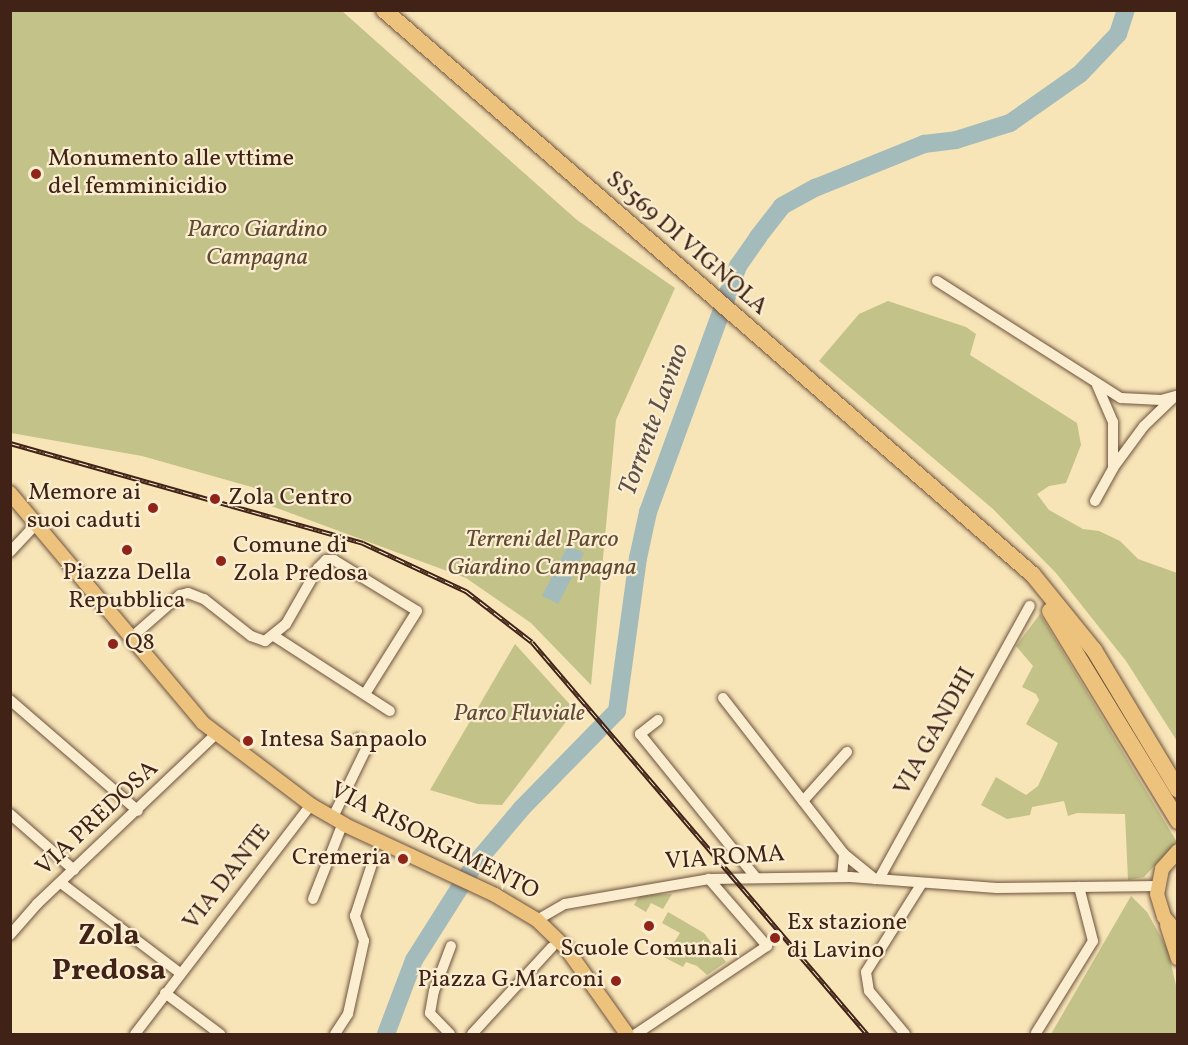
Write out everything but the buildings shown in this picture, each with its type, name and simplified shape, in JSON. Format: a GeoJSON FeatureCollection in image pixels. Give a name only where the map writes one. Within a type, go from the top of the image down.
{"type":"FeatureCollection","features":[{"type":"Feature","properties":{"kind":"highway","name":"SS569 DI VIGNOLA"},"geometry":{"type":"LineString","coordinates":[[386,12],[653,248],[959,512],[1035,589],[1155,767],[1178,821]]}},
{"type":"Feature","properties":{"kind":"highway","name":"SS569 DI VIGNOLA"},"geometry":{"type":"LineString","coordinates":[[1155,767],[1178,790]]}},
{"type":"Feature","properties":{"kind":"main road","name":"VIA RISORGIMENTO"},"geometry":{"type":"LineString","coordinates":[[10,493],[216,734],[311,804],[378,849],[425,861],[495,895],[537,920],[566,948],[627,1035]]}},
{"type":"Feature","properties":{"kind":"main road"},"geometry":{"type":"LineString","coordinates":[[1178,850],[1162,869],[1158,886],[1164,917],[1178,958]]}},
{"type":"Feature","properties":{"kind":"main road"},"geometry":{"type":"LineString","coordinates":[[1164,917],[1178,933]]}},
{"type":"Feature","properties":{"kind":"street"},"geometry":{"type":"LineString","coordinates":[[937,281],[1096,385],[1121,398],[1138,400],[1177,395]]}},
{"type":"Feature","properties":{"kind":"street"},"geometry":{"type":"LineString","coordinates":[[1096,385],[1113,422],[1113,468]]}},
{"type":"Feature","properties":{"kind":"street"},"geometry":{"type":"LineString","coordinates":[[1095,501],[1113,468],[1144,426],[1177,395]]}},
{"type":"Feature","properties":{"kind":"street"},"geometry":{"type":"LineString","coordinates":[[10,552],[37,522]]}},
{"type":"Feature","properties":{"kind":"street"},"geometry":{"type":"LineString","coordinates":[[132,637],[180,595],[188,593],[204,599],[251,636],[265,641],[286,624],[318,568],[326,560],[334,560],[413,608],[365,694]]}},
{"type":"Feature","properties":{"kind":"street","name":"VIA GANDHI"},"geometry":{"type":"LineString","coordinates":[[877,879],[1030,606]]}},
{"type":"Feature","properties":{"kind":"street"},"geometry":{"type":"LineString","coordinates":[[274,636],[390,711]]}},
{"type":"Feature","properties":{"kind":"street"},"geometry":{"type":"LineString","coordinates":[[723,698],[844,854],[877,879]]}},
{"type":"Feature","properties":{"kind":"street"},"geometry":{"type":"LineString","coordinates":[[10,700],[138,811]]}},
{"type":"Feature","properties":{"kind":"street"},"geometry":{"type":"LineString","coordinates":[[658,720],[640,734],[756,878]]}},
{"type":"Feature","properties":{"kind":"street","name":"VIA PREDOSA"},"geometry":{"type":"LineString","coordinates":[[12,931],[216,734]]}},
{"type":"Feature","properties":{"kind":"street"},"geometry":{"type":"LineString","coordinates":[[313,899],[338,820],[368,745],[357,739]]}},
{"type":"Feature","properties":{"kind":"street"},"geometry":{"type":"LineString","coordinates":[[802,801],[847,752]]}},
{"type":"Feature","properties":{"kind":"street","name":"VIA DANTE"},"geometry":{"type":"LineString","coordinates":[[135,1035],[311,804]]}},
{"type":"Feature","properties":{"kind":"street"},"geometry":{"type":"LineString","coordinates":[[10,814],[74,870]]}},
{"type":"Feature","properties":{"kind":"street"},"geometry":{"type":"LineString","coordinates":[[335,1035],[348,1014],[364,941],[355,916],[378,849]]}},
{"type":"Feature","properties":{"kind":"street"},"geometry":{"type":"LineString","coordinates":[[842,877],[844,854]]}},
{"type":"Feature","properties":{"kind":"street","name":"VIA ROMA"},"geometry":{"type":"LineString","coordinates":[[537,920],[565,904],[709,879],[842,877],[998,888],[1158,886]]}},
{"type":"Feature","properties":{"kind":"street"},"geometry":{"type":"LineString","coordinates":[[636,1035],[767,946],[729,899],[709,879]]}},
{"type":"Feature","properties":{"kind":"street"},"geometry":{"type":"LineString","coordinates":[[729,899],[732,880]]}},
{"type":"Feature","properties":{"kind":"street"},"geometry":{"type":"LineString","coordinates":[[61,883],[180,973]]}},
{"type":"Feature","properties":{"kind":"street"},"geometry":{"type":"LineString","coordinates":[[905,1035],[869,991],[866,972],[922,883]]}},
{"type":"Feature","properties":{"kind":"street"},"geometry":{"type":"LineString","coordinates":[[1036,1033],[1093,940],[1079,887]]}},
{"type":"Feature","properties":{"kind":"street"},"geometry":{"type":"LineString","coordinates":[[450,1035],[430,1013],[434,991],[452,946]]}},
{"type":"Feature","properties":{"kind":"street"},"geometry":{"type":"LineString","coordinates":[[472,1035],[552,947]]}},
{"type":"Feature","properties":{"kind":"street"},"geometry":{"type":"LineString","coordinates":[[165,993],[220,1035]]}},
{"type":"Feature","properties":{"kind":"green space","name":"Parco Giardino Campagna"},"geometry":{"type":"Polygon","coordinates":[[[11,11],[342,11],[577,220],[675,288],[616,420],[591,685],[531,623],[466,578],[266,504],[259,489],[142,456],[11,433],[11,11]]]}},
{"type":"Feature","properties":{"kind":"green space"},"geometry":{"type":"Polygon","coordinates":[[[888,301],[966,327],[976,334],[970,355],[1077,423],[1081,445],[1066,483],[1049,486],[1037,494],[1049,510],[1083,529],[1099,531],[1120,541],[1138,559],[1177,573],[1177,741],[1126,661],[1056,573],[993,509],[819,361],[859,314],[888,301]]]}},
{"type":"Feature","properties":{"kind":"green space"},"geometry":{"type":"Polygon","coordinates":[[[1040,614],[1177,842],[1144,877],[1128,880],[1125,814],[1077,813],[1068,816],[1064,801],[1032,807],[1030,815],[1007,819],[981,805],[996,777],[1026,795],[1038,786],[1058,743],[1026,724],[1039,700],[1036,694],[1022,687],[1033,666],[1016,646],[1040,614]]]}},
{"type":"Feature","properties":{"kind":"green space","name":"Parco Fluviale"},"geometry":{"type":"Polygon","coordinates":[[[515,644],[575,710],[502,805],[478,804],[430,790],[515,644]]]}},
{"type":"Feature","properties":{"kind":"green space"},"geometry":{"type":"Polygon","coordinates":[[[672,894],[663,909],[651,903],[646,912],[634,905],[640,895],[672,894]]]}},
{"type":"Feature","properties":{"kind":"green space"},"geometry":{"type":"Polygon","coordinates":[[[1131,896],[1147,912],[1168,950],[1177,990],[1177,1034],[1051,1034],[1131,896]]]}},
{"type":"Feature","properties":{"kind":"green space"},"geometry":{"type":"Polygon","coordinates":[[[668,912],[704,933],[726,962],[707,975],[697,966],[686,962],[683,967],[660,955],[663,950],[668,952],[680,933],[662,923],[668,912]]]}},
{"type":"Feature","properties":{"kind":"water"},"geometry":{"type":"Polygon","coordinates":[[[568,545],[584,553],[558,604],[542,596],[568,545]]]}},
{"type":"Feature","properties":{"kind":"waterway","name":"Torrente Lavino"},"geometry":{"type":"LineString","coordinates":[[386,1034],[414,960],[474,865],[522,808],[617,711],[638,558],[648,512],[738,266],[758,237],[782,206],[815,188],[924,144],[956,140],[1010,123],[1080,74],[1118,34],[1126,10]]}},
{"type":"Feature","properties":{"kind":"railway"},"geometry":{"type":"LineString","coordinates":[[10,443],[363,543],[466,591],[532,642],[867,1034]]}},
{"type":"Feature","properties":{"kind":"place","name":"Monumento alle vttime del femminicidio"},"geometry":{"type":"Point","coordinates":[36,174]}},
{"type":"Feature","properties":{"kind":"place","name":"Zola Centro"},"geometry":{"type":"Point","coordinates":[215,499]}},
{"type":"Feature","properties":{"kind":"place","name":"Memore ai suoi caduti"},"geometry":{"type":"Point","coordinates":[153,508]}},
{"type":"Feature","properties":{"kind":"place","name":"Piazza Della Repubblica"},"geometry":{"type":"Point","coordinates":[127,550]}},
{"type":"Feature","properties":{"kind":"place","name":"Comune di Zola Predosa"},"geometry":{"type":"Point","coordinates":[221,561]}},
{"type":"Feature","properties":{"kind":"place","name":"Q8"},"geometry":{"type":"Point","coordinates":[113,644]}},
{"type":"Feature","properties":{"kind":"place","name":"Intesa Sanpaolo"},"geometry":{"type":"Point","coordinates":[248,741]}},
{"type":"Feature","properties":{"kind":"place","name":"Cremeria"},"geometry":{"type":"Point","coordinates":[403,859]}},
{"type":"Feature","properties":{"kind":"place","name":"Scuole Comunali"},"geometry":{"type":"Point","coordinates":[649,926]}},
{"type":"Feature","properties":{"kind":"place","name":"Ex stazione di Lavino"},"geometry":{"type":"Point","coordinates":[775,938]}},
{"type":"Feature","properties":{"kind":"place","name":"Piazza G.Marconi"},"geometry":{"type":"Point","coordinates":[616,981]}},
{"type":"Feature","properties":{"kind":"district","name":"Zola Predosa"},"geometry":{"type":"Point","coordinates":[109,953]}},
{"type":"Feature","properties":{"kind":"park label","name":"Terreni del Parco Giardino Campagna"},"geometry":{"type":"Point","coordinates":[542,555]}}]}
